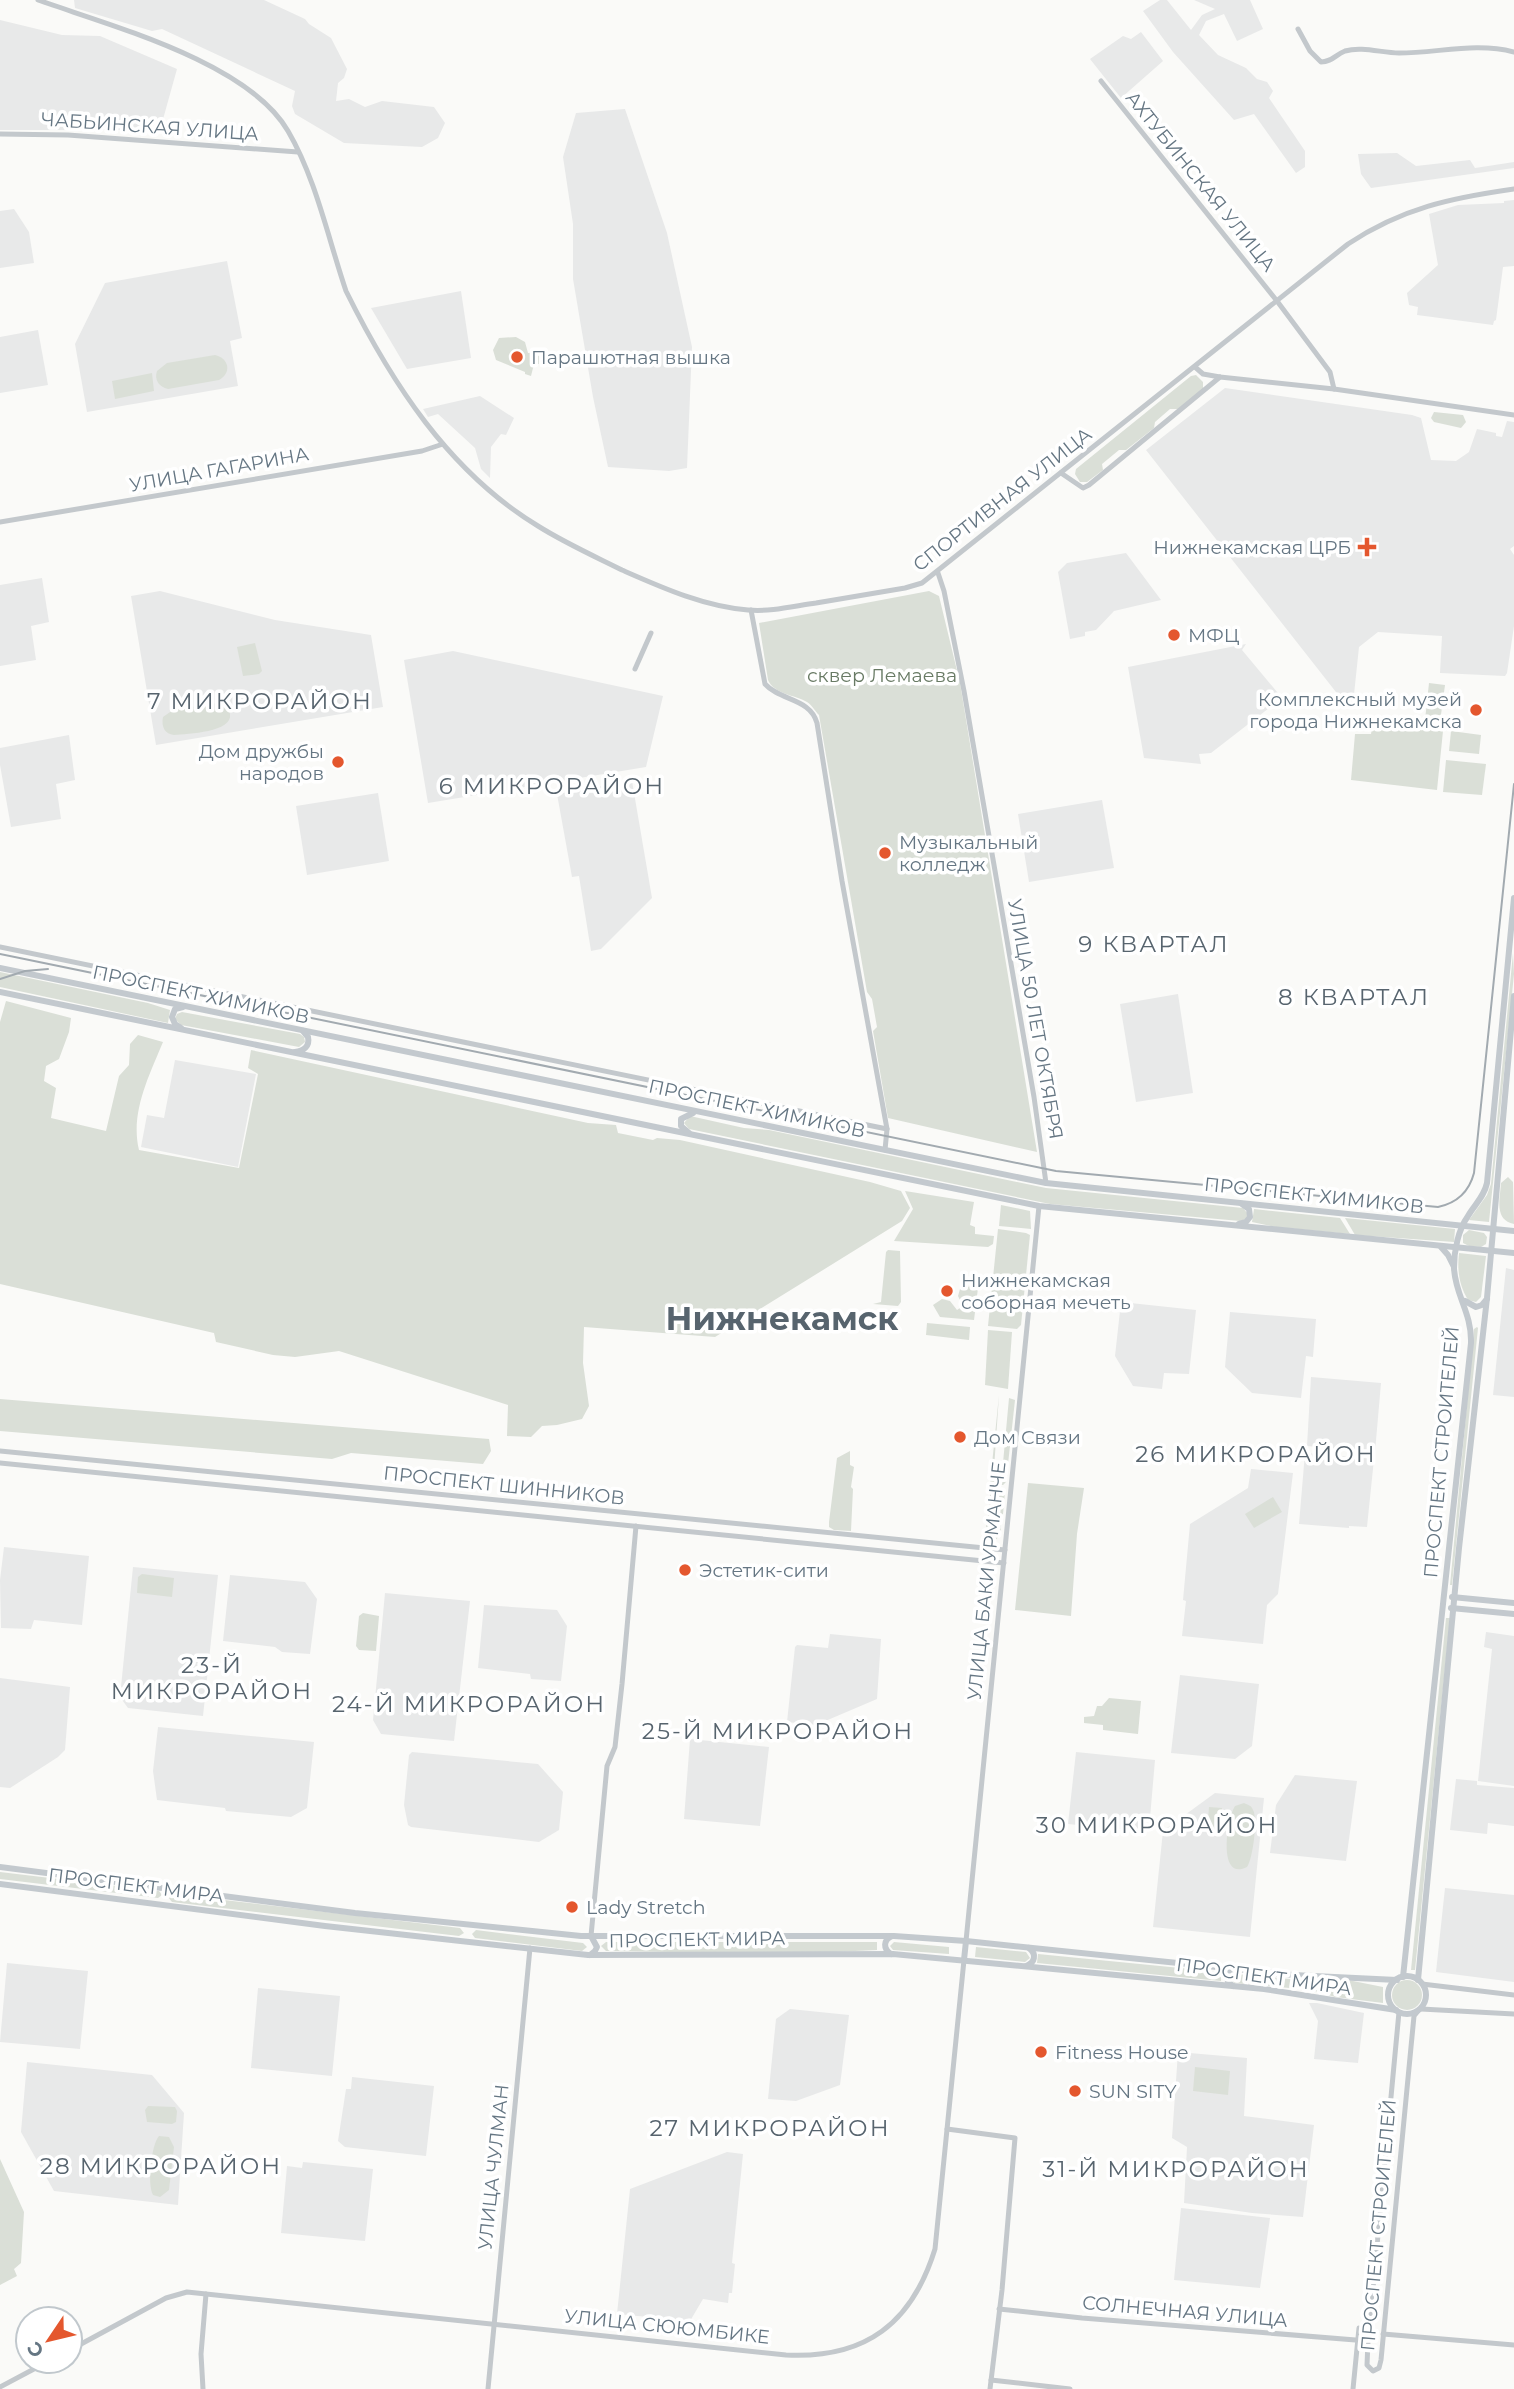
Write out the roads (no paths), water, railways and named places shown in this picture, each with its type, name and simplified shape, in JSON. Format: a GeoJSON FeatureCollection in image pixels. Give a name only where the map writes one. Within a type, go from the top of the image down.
{"type":"FeatureCollection","features":[{"type":"Feature","properties":{"kind":"main road","name":"ПРОСПЕКТ СТРОИТЕЛЕЙ"},"geometry":{"type":"LineString","coordinates":[[1400,1979],[1443,1608],[1471,1328],[1454,1269],[1456,1248],[1462,1226],[1488,1184],[1514,900]]}},
{"type":"Feature","properties":{"kind":"main road"},"geometry":{"type":"LineString","coordinates":[[1509,933],[1514,941]]}},
{"type":"Feature","properties":{"kind":"main road","name":"ПРОСПЕКТ ХИМИКОВ"},"geometry":{"type":"LineString","coordinates":[[0,968],[1046,1183],[1514,1231]]}},
{"type":"Feature","properties":{"kind":"main road","name":"ПРОСПЕКТ ХИМИКОВ"},"geometry":{"type":"LineString","coordinates":[[0,992],[1039,1206],[1514,1253]]}},
{"type":"Feature","properties":{"kind":"main road","name":"ПРОСПЕКТ СТРОИТЕЛЕЙ"},"geometry":{"type":"LineString","coordinates":[[1420,1982],[1454,1597],[1487,1298],[1514,996]]}},
{"type":"Feature","properties":{"kind":"main road"},"geometry":{"type":"LineString","coordinates":[[184,1007],[176,1009],[172,1017],[175,1024],[184,1030]]}},
{"type":"Feature","properties":{"kind":"main road"},"geometry":{"type":"LineString","coordinates":[[293,1052],[302,1051],[308,1045],[308,1037],[300,1030]]}},
{"type":"Feature","properties":{"kind":"main road"},"geometry":{"type":"LineString","coordinates":[[693,1135],[681,1126],[681,1119],[688,1114],[699,1112]]}},
{"type":"Feature","properties":{"kind":"main road"},"geometry":{"type":"LineString","coordinates":[[1234,1226],[1246,1222],[1250,1217],[1249,1209],[1239,1202]]}},
{"type":"Feature","properties":{"kind":"main road"},"geometry":{"type":"LineString","coordinates":[[1438,1246],[1448,1255],[1454,1269]]}},
{"type":"Feature","properties":{"kind":"main road"},"geometry":{"type":"LineString","coordinates":[[1461,1297],[1467,1304],[1476,1307],[1482,1305],[1487,1298]]}},
{"type":"Feature","properties":{"kind":"main road"},"geometry":{"type":"LineString","coordinates":[[1471,1328],[1475,1323],[1483,1328]]}},
{"type":"Feature","properties":{"kind":"main road"},"geometry":{"type":"LineString","coordinates":[[1444,1597],[1514,1603]]}},
{"type":"Feature","properties":{"kind":"main road"},"geometry":{"type":"LineString","coordinates":[[1443,1608],[1514,1615]]}},
{"type":"Feature","properties":{"kind":"main road","name":"ПРОСПЕКТ МИРА"},"geometry":{"type":"LineString","coordinates":[[0,1867],[166,1889],[592,1936],[894,1936],[1237,1969],[1400,1979]]}},
{"type":"Feature","properties":{"kind":"main road","name":"ПРОСПЕКТ МИРА"},"geometry":{"type":"LineString","coordinates":[[0,1884],[164,1906],[588,1955],[893,1954],[1236,1986],[1306,1994],[1397,2011]]}},
{"type":"Feature","properties":{"kind":"main road"},"geometry":{"type":"LineString","coordinates":[[164,1906],[166,1889]]}},
{"type":"Feature","properties":{"kind":"main road"},"geometry":{"type":"LineString","coordinates":[[472,1943],[467,1933],[470,1927],[475,1925]]}},
{"type":"Feature","properties":{"kind":"main road"},"geometry":{"type":"LineString","coordinates":[[588,1955],[594,1953],[596,1948],[592,1936]]}},
{"type":"Feature","properties":{"kind":"main road"},"geometry":{"type":"LineString","coordinates":[[893,1954],[887,1951],[885,1945],[888,1939],[894,1936]]}},
{"type":"Feature","properties":{"kind":"main road","name":"УЛИЦА БАКИ УРМАНЧЕ"},"geometry":{"type":"LineString","coordinates":[[964,1960],[966,1941]]}},
{"type":"Feature","properties":{"kind":"main road"},"geometry":{"type":"LineString","coordinates":[[1024,1966],[1031,1964],[1034,1958],[1032,1951],[1026,1948]]}},
{"type":"Feature","properties":{"kind":"main road"},"geometry":{"type":"LineString","coordinates":[[1236,1986],[1229,1984],[1227,1977],[1230,1971],[1237,1969]]}},
{"type":"Feature","properties":{"kind":"main road"},"geometry":{"type":"LineString","coordinates":[[1400,1979],[1420,1982],[1426,1994],[1419,2010],[1408,2014],[1397,2011],[1390,2003],[1391,1986],[1400,1979]]}},
{"type":"Feature","properties":{"kind":"street","name":"СПОРТИВНАЯ УЛИЦА"},"geometry":{"type":"LineString","coordinates":[[38,0],[171,48],[236,80],[260,98],[288,130],[298,152],[310,180],[346,291],[395,380],[443,444],[517,512],[588,555],[680,595],[730,608],[751,610],[788,607],[922,583],[1195,367]]}},
{"type":"Feature","properties":{"kind":"street"},"geometry":{"type":"LineString","coordinates":[[1298,29],[1310,51],[1321,62],[1329,62],[1343,52],[1370,49],[1403,53],[1471,48],[1514,52]]}},
{"type":"Feature","properties":{"kind":"street","name":"АХТУБИНСКАЯ УЛИЦА"},"geometry":{"type":"LineString","coordinates":[[1101,81],[1277,301],[1330,372],[1334,389]]}},
{"type":"Feature","properties":{"kind":"street","name":"ЧАБЬИНСКАЯ УЛИЦА"},"geometry":{"type":"LineString","coordinates":[[0,134],[68,135],[298,152]]}},
{"type":"Feature","properties":{"kind":"street","name":"АХТУБИНСКАЯ УЛИЦА"},"geometry":{"type":"LineString","coordinates":[[1195,367],[1348,244],[1383,222],[1427,205],[1514,189]]}},
{"type":"Feature","properties":{"kind":"street"},"geometry":{"type":"LineString","coordinates":[[1195,367],[1203,373],[1220,377],[1334,389],[1514,415]]}},
{"type":"Feature","properties":{"kind":"street"},"geometry":{"type":"LineString","coordinates":[[1061,474],[1083,488],[1088,485],[1220,377]]}},
{"type":"Feature","properties":{"kind":"street","name":"УЛИЦА ГАГАРИНА"},"geometry":{"type":"LineString","coordinates":[[0,522],[422,451],[443,444]]}},
{"type":"Feature","properties":{"kind":"street","name":"УЛИЦА 50 ЛЕТ ОКТЯБРЯ"},"geometry":{"type":"LineString","coordinates":[[937,573],[951,621],[967,703],[1034,1097],[1046,1183]]}},
{"type":"Feature","properties":{"kind":"street"},"geometry":{"type":"LineString","coordinates":[[751,610],[767,687],[808,708],[816,718],[842,881],[887,1129],[885,1150]]}},
{"type":"Feature","properties":{"kind":"street"},"geometry":{"type":"LineString","coordinates":[[635,669],[651,633]]}},
{"type":"Feature","properties":{"kind":"street"},"geometry":{"type":"LineString","coordinates":[[0,947],[887,1129]]}},
{"type":"Feature","properties":{"kind":"street","name":"УЛИЦА БАКИ УРМАНЧЕ"},"geometry":{"type":"LineString","coordinates":[[966,1941],[1039,1206]]}},
{"type":"Feature","properties":{"kind":"street","name":"ПРОСПЕКТ ШИННИКОВ"},"geometry":{"type":"LineString","coordinates":[[0,1451],[1005,1550]]}},
{"type":"Feature","properties":{"kind":"street","name":"ПРОСПЕКТ ШИННИКОВ"},"geometry":{"type":"LineString","coordinates":[[0,1463],[1003,1563]]}},
{"type":"Feature","properties":{"kind":"street"},"geometry":{"type":"LineString","coordinates":[[592,1936],[607,1766],[615,1747],[622,1684],[635,1526]]}},
{"type":"Feature","properties":{"kind":"street","name":"УЛИЦА ЧУЛМАН"},"geometry":{"type":"LineString","coordinates":[[488,2389],[530,1948]]}},
{"type":"Feature","properties":{"kind":"street","name":"УЛИЦА СЮЮМБИКЕ"},"geometry":{"type":"LineString","coordinates":[[84,2343],[175,2294],[187,2292],[786,2355],[832,2352],[854,2346],[883,2330],[905,2311],[927,2273],[934,2249],[964,1960]]}},
{"type":"Feature","properties":{"kind":"street"},"geometry":{"type":"LineString","coordinates":[[1420,1982],[1514,1996]]}},
{"type":"Feature","properties":{"kind":"street"},"geometry":{"type":"LineString","coordinates":[[1419,2010],[1514,2014]]}},
{"type":"Feature","properties":{"kind":"street","name":"ПРОСПЕКТ СТРОИТЕЛЕЙ"},"geometry":{"type":"LineString","coordinates":[[1397,2011],[1368,2341],[1367,2365],[1373,2371],[1380,2365],[1410,2047],[1414,2016],[1419,2010]]}},
{"type":"Feature","properties":{"kind":"street"},"geometry":{"type":"LineString","coordinates":[[947,2129],[1015,2138],[1002,2290],[990,2389]]}},
{"type":"Feature","properties":{"kind":"street"},"geometry":{"type":"LineString","coordinates":[[203,2389],[201,2354],[205,2294]]}},
{"type":"Feature","properties":{"kind":"street","name":"СОЛНЕЧНАЯ УЛИЦА"},"geometry":{"type":"LineString","coordinates":[[999,2309],[1368,2341]]}},
{"type":"Feature","properties":{"kind":"street","name":"ПРОСПЕКТ СТРОИТЕЛЕЙ"},"geometry":{"type":"LineString","coordinates":[[1353,2389],[1359,2328]]}},
{"type":"Feature","properties":{"kind":"street"},"geometry":{"type":"LineString","coordinates":[[1383,2334],[1514,2345]]}},
{"type":"Feature","properties":{"kind":"street"},"geometry":{"type":"LineString","coordinates":[[0,2387],[23,2375]]}},
{"type":"Feature","properties":{"kind":"street"},"geometry":{"type":"LineString","coordinates":[[991,2380],[1070,2389]]}},
{"type":"Feature","properties":{"kind":"tram line"},"geometry":{"type":"LineString","coordinates":[[0,954],[1056,1171],[1438,1207],[1461,1196],[1474,1173],[1514,784]]}},
{"type":"Feature","properties":{"kind":"tram line"},"geometry":{"type":"LineString","coordinates":[[0,979],[25,971],[48,969]]}},
{"type":"Feature","properties":{"kind":"place","name":"Парашютная вышка"},"geometry":{"type":"Point","coordinates":[517,357]}},
{"type":"Feature","properties":{"kind":"place","name":"Нижнекамская ЦРБ"},"geometry":{"type":"Point","coordinates":[1367,547]}},
{"type":"Feature","properties":{"kind":"place","name":"МФЦ"},"geometry":{"type":"Point","coordinates":[1174,635]}},
{"type":"Feature","properties":{"kind":"place","name":"Комплексный музей города Нижнекамска"},"geometry":{"type":"Point","coordinates":[1476,710]}},
{"type":"Feature","properties":{"kind":"place","name":"Дом дружбы народов"},"geometry":{"type":"Point","coordinates":[338,762]}},
{"type":"Feature","properties":{"kind":"place","name":"Музыкальный колледж"},"geometry":{"type":"Point","coordinates":[885,853]}},
{"type":"Feature","properties":{"kind":"place","name":"Нижнекамская соборная мечеть"},"geometry":{"type":"Point","coordinates":[947,1291]}},
{"type":"Feature","properties":{"kind":"place","name":"Дом Связи"},"geometry":{"type":"Point","coordinates":[960,1437]}},
{"type":"Feature","properties":{"kind":"place","name":"Эстетик-сити"},"geometry":{"type":"Point","coordinates":[685,1570]}},
{"type":"Feature","properties":{"kind":"place","name":"Lady Stretch"},"geometry":{"type":"Point","coordinates":[572,1907]}},
{"type":"Feature","properties":{"kind":"place","name":"Fitness House"},"geometry":{"type":"Point","coordinates":[1041,2052]}},
{"type":"Feature","properties":{"kind":"place","name":"SUN SITY"},"geometry":{"type":"Point","coordinates":[1075,2091]}},
{"type":"Feature","properties":{"kind":"district","name":"7 МИКРОРАЙОН"},"geometry":{"type":"Point","coordinates":[260,701]}},
{"type":"Feature","properties":{"kind":"district","name":"6 МИКРОРАЙОН"},"geometry":{"type":"Point","coordinates":[552,786]}},
{"type":"Feature","properties":{"kind":"district","name":"9 КВАРТАЛ"},"geometry":{"type":"Point","coordinates":[1154,944]}},
{"type":"Feature","properties":{"kind":"district","name":"8 КВАРТАЛ"},"geometry":{"type":"Point","coordinates":[1354,997]}},
{"type":"Feature","properties":{"kind":"district","name":"Нижнекамск"},"geometry":{"type":"Point","coordinates":[782,1318]}},
{"type":"Feature","properties":{"kind":"district","name":"26 МИКРОРАЙОН"},"geometry":{"type":"Point","coordinates":[1256,1454]}},
{"type":"Feature","properties":{"kind":"district","name":"23-Й МИКРОРАЙОН"},"geometry":{"type":"Point","coordinates":[212,1678]}},
{"type":"Feature","properties":{"kind":"district","name":"24-Й МИКРОРАЙОН"},"geometry":{"type":"Point","coordinates":[469,1704]}},
{"type":"Feature","properties":{"kind":"district","name":"25-Й МИКРОРАЙОН"},"geometry":{"type":"Point","coordinates":[778,1731]}},
{"type":"Feature","properties":{"kind":"district","name":"30 МИКРОРАЙОН"},"geometry":{"type":"Point","coordinates":[1157,1825]}},
{"type":"Feature","properties":{"kind":"district","name":"27 МИКРОРАЙОН"},"geometry":{"type":"Point","coordinates":[770,2128]}},
{"type":"Feature","properties":{"kind":"district","name":"28 МИКРОРАЙОН"},"geometry":{"type":"Point","coordinates":[161,2166]}},
{"type":"Feature","properties":{"kind":"district","name":"31-Й МИКРОРАЙОН"},"geometry":{"type":"Point","coordinates":[1176,2169]}},
{"type":"Feature","properties":{"kind":"park label","name":"сквер Лемаева"},"geometry":{"type":"Point","coordinates":[882,675]}}]}
